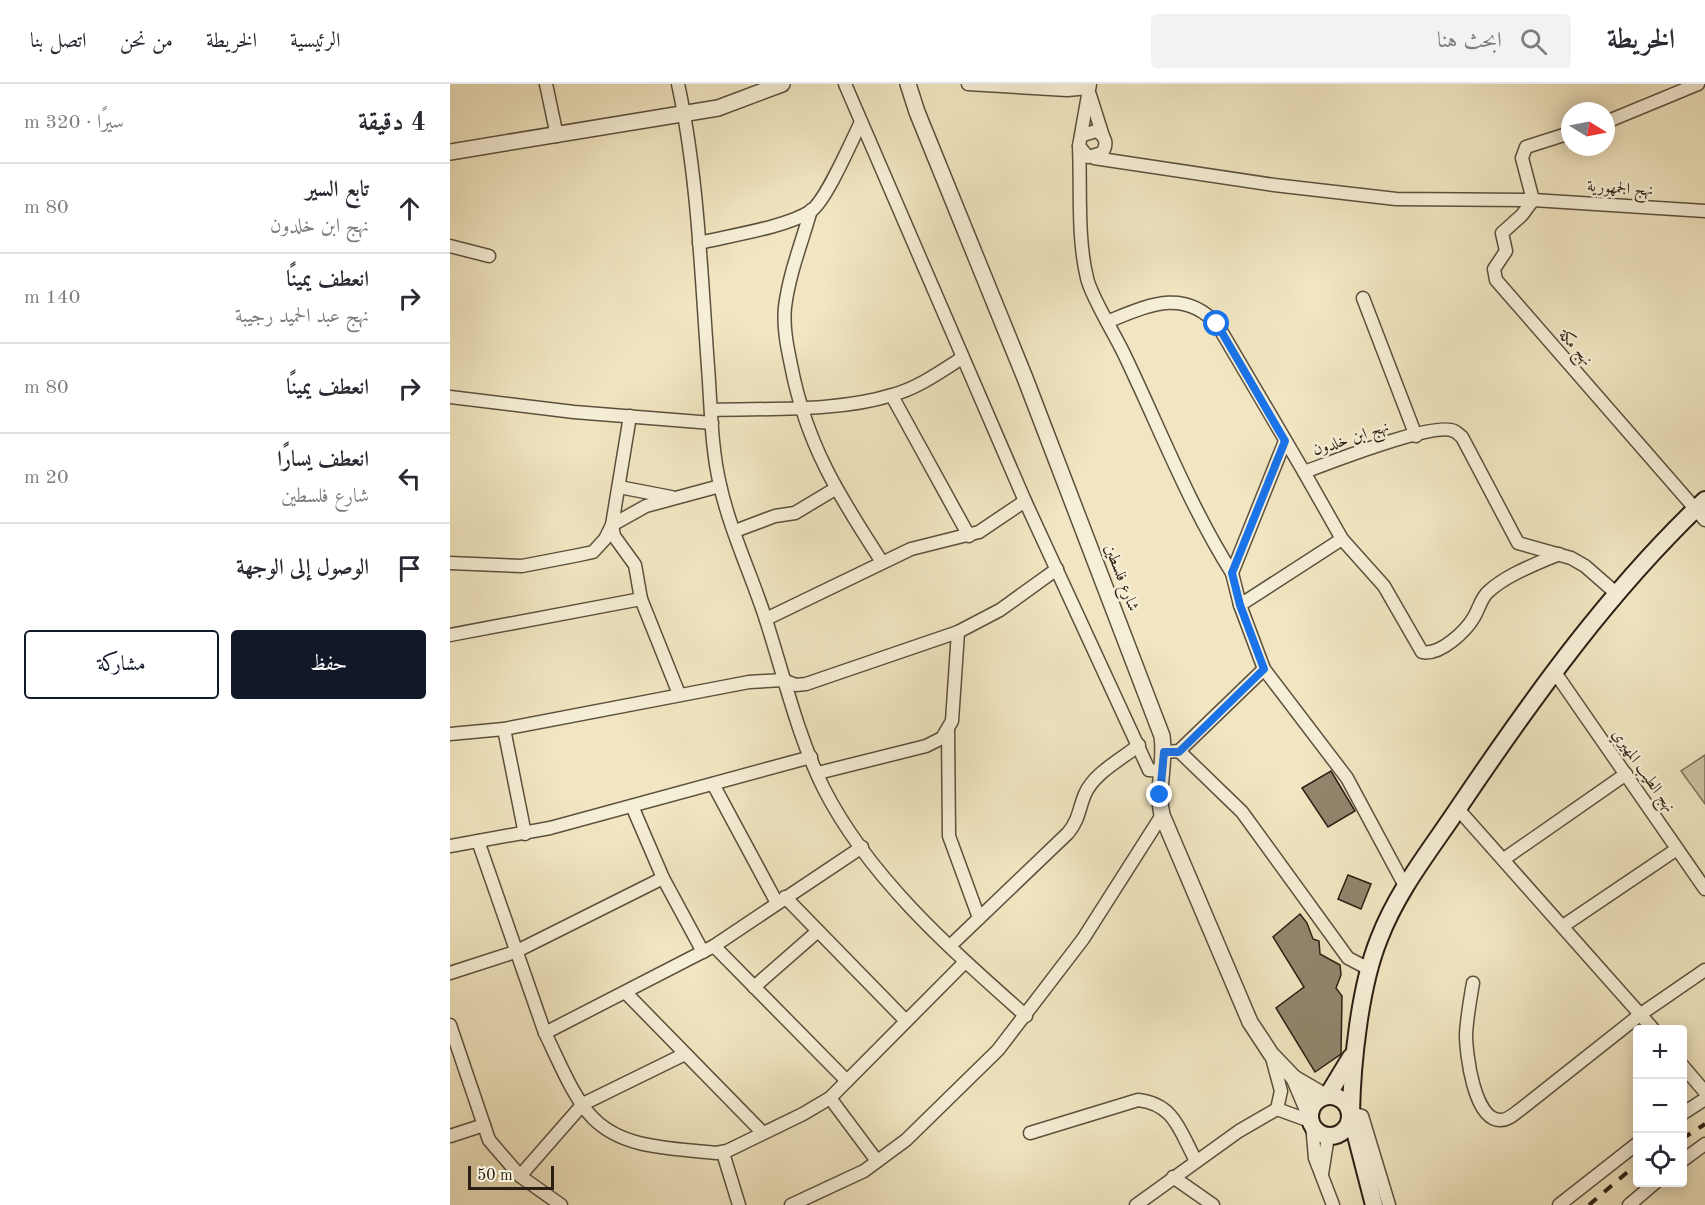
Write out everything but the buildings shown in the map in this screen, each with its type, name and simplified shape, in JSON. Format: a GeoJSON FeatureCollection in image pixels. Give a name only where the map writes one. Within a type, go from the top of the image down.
{"type":"FeatureCollection","features":[{"type":"Feature","properties":{"kind":"main road"},"geometry":{"type":"LineString","coordinates":[[1330,1136],[1346,1129],[1351,1114],[1357,1042],[1370,969],[1378,939],[1405,886],[1554,671],[1617,594],[1702,510]]}},
{"type":"Feature","properties":{"kind":"main road"},"geometry":{"type":"LineString","coordinates":[[1357,1042],[1346,1068],[1327,1095],[1314,1103],[1311,1120],[1322,1134],[1330,1136],[1363,1169]]}},
{"type":"Feature","properties":{"kind":"main road"},"geometry":{"type":"LineString","coordinates":[[1327,1095],[1344,1100],[1351,1114],[1363,1169],[1374,1205]]}},
{"type":"Feature","properties":{"kind":"street"},"geometry":{"type":"LineString","coordinates":[[546,84],[557,136]]}},
{"type":"Feature","properties":{"kind":"street"},"geometry":{"type":"LineString","coordinates":[[678,84],[685,114],[699,243],[712,423],[720,486],[766,619],[783,680],[811,757],[824,789],[862,847],[892,885],[965,962],[1026,1016]]}},
{"type":"Feature","properties":{"kind":"street"},"geometry":{"type":"LineString","coordinates":[[450,152],[718,108],[766,87],[782,84]]}},
{"type":"Feature","properties":{"kind":"street"},"geometry":{"type":"LineString","coordinates":[[845,84],[1025,501],[1149,770],[1162,771]]}},
{"type":"Feature","properties":{"kind":"street","name":"شارع فلسطين"},"geometry":{"type":"LineString","coordinates":[[908,84],[917,112],[1025,378],[1162,735],[1171,752],[1162,771],[1160,795],[1162,815],[1250,1022],[1271,1054],[1294,1078]]}},
{"type":"Feature","properties":{"kind":"street"},"geometry":{"type":"LineString","coordinates":[[968,84],[1066,90],[1089,88]]}},
{"type":"Feature","properties":{"kind":"street"},"geometry":{"type":"LineString","coordinates":[[1615,118],[1695,86],[1705,92]]}},
{"type":"Feature","properties":{"kind":"street"},"geometry":{"type":"LineString","coordinates":[[1089,88],[1081,141],[1080,173],[1087,278],[1176,464],[1194,510],[1232,573],[1240,605],[1264,669],[1347,778],[1405,886]]}},
{"type":"Feature","properties":{"kind":"street"},"geometry":{"type":"LineString","coordinates":[[1080,173],[1091,157],[1102,153],[1105,141],[1089,88]]}},
{"type":"Feature","properties":{"kind":"street"},"geometry":{"type":"LineString","coordinates":[[699,243],[792,220],[812,210],[820,201],[861,122]]}},
{"type":"Feature","properties":{"kind":"street"},"geometry":{"type":"LineString","coordinates":[[1081,141],[1091,131],[1105,141],[1128,164]]}},
{"type":"Feature","properties":{"kind":"street"},"geometry":{"type":"LineString","coordinates":[[1533,200],[1522,158],[1526,147],[1561,136]]}},
{"type":"Feature","properties":{"kind":"street"},"geometry":{"type":"LineString","coordinates":[[1081,141],[1091,157]]}},
{"type":"Feature","properties":{"kind":"street","name":"نهج الجمهورية"},"geometry":{"type":"LineString","coordinates":[[1091,157],[1128,164],[1396,199],[1533,200],[1705,211]]}},
{"type":"Feature","properties":{"kind":"street","name":"نهج مكة"},"geometry":{"type":"LineString","coordinates":[[1533,200],[1522,215],[1502,233],[1506,251],[1494,269],[1496,280],[1702,510]]}},
{"type":"Feature","properties":{"kind":"street"},"geometry":{"type":"LineString","coordinates":[[812,210],[789,285],[785,308],[784,330],[799,408],[835,489],[882,562]]}},
{"type":"Feature","properties":{"kind":"street"},"geometry":{"type":"LineString","coordinates":[[450,246],[489,256]]}},
{"type":"Feature","properties":{"kind":"street"},"geometry":{"type":"LineString","coordinates":[[1363,298],[1416,436]]}},
{"type":"Feature","properties":{"kind":"street","name":"نهج ابن خلدون"},"geometry":{"type":"LineString","coordinates":[[1109,321],[1149,305],[1169,302],[1190,304],[1205,311],[1217,324],[1304,472],[1375,446],[1443,430],[1454,431],[1462,437],[1513,538],[1524,547],[1558,554],[1585,566],[1617,594]]}},
{"type":"Feature","properties":{"kind":"street"},"geometry":{"type":"LineString","coordinates":[[712,410],[799,408],[862,402],[892,396],[917,386],[962,358]]}},
{"type":"Feature","properties":{"kind":"street"},"geometry":{"type":"LineString","coordinates":[[892,396],[969,536]]}},
{"type":"Feature","properties":{"kind":"street"},"geometry":{"type":"LineString","coordinates":[[450,397],[712,423]]}},
{"type":"Feature","properties":{"kind":"street"},"geometry":{"type":"LineString","coordinates":[[450,563],[522,566],[593,552],[605,539],[612,525],[630,416]]}},
{"type":"Feature","properties":{"kind":"street"},"geometry":{"type":"LineString","coordinates":[[1232,573],[1285,441]]}},
{"type":"Feature","properties":{"kind":"street"},"geometry":{"type":"LineString","coordinates":[[1304,472],[1342,539],[1384,586],[1422,652],[1427,653],[1438,649],[1465,630],[1487,592],[1558,554]]}},
{"type":"Feature","properties":{"kind":"street"},"geometry":{"type":"LineString","coordinates":[[612,525],[646,506],[720,486]]}},
{"type":"Feature","properties":{"kind":"street"},"geometry":{"type":"LineString","coordinates":[[619,487],[676,498]]}},
{"type":"Feature","properties":{"kind":"street"},"geometry":{"type":"LineString","coordinates":[[735,531],[775,516],[795,513],[835,489]]}},
{"type":"Feature","properties":{"kind":"street"},"geometry":{"type":"LineString","coordinates":[[766,619],[911,549],[979,532],[1025,501]]}},
{"type":"Feature","properties":{"kind":"street"},"geometry":{"type":"LineString","coordinates":[[612,525],[614,536],[634,565],[641,599],[679,694]]}},
{"type":"Feature","properties":{"kind":"street"},"geometry":{"type":"LineString","coordinates":[[1240,605],[1342,539]]}},
{"type":"Feature","properties":{"kind":"street"},"geometry":{"type":"LineString","coordinates":[[450,734],[504,729],[748,682],[783,680],[796,685],[806,684],[958,632],[1000,610],[1057,569]]}},
{"type":"Feature","properties":{"kind":"street"},"geometry":{"type":"LineString","coordinates":[[450,635],[641,599]]}},
{"type":"Feature","properties":{"kind":"street"},"geometry":{"type":"LineString","coordinates":[[818,772],[926,746],[942,738],[952,721],[958,632]]}},
{"type":"Feature","properties":{"kind":"street"},"geometry":{"type":"LineString","coordinates":[[1264,669],[1171,752],[1242,812],[1348,958],[1370,969]]}},
{"type":"Feature","properties":{"kind":"street","name":"نهج الطيب المهيري"},"geometry":{"type":"LineString","coordinates":[[1554,671],[1705,889]]}},
{"type":"Feature","properties":{"kind":"street"},"geometry":{"type":"LineString","coordinates":[[504,729],[525,834]]}},
{"type":"Feature","properties":{"kind":"street"},"geometry":{"type":"LineString","coordinates":[[948,730],[949,836],[979,918]]}},
{"type":"Feature","properties":{"kind":"street"},"geometry":{"type":"LineString","coordinates":[[950,946],[1077,822],[1086,793],[1095,780],[1139,745]]}},
{"type":"Feature","properties":{"kind":"street"},"geometry":{"type":"LineString","coordinates":[[450,846],[525,834],[811,757]]}},
{"type":"Feature","properties":{"kind":"street"},"geometry":{"type":"LineString","coordinates":[[1504,859],[1626,774]]}},
{"type":"Feature","properties":{"kind":"street"},"geometry":{"type":"LineString","coordinates":[[713,784],[781,900],[818,931],[906,1021]]}},
{"type":"Feature","properties":{"kind":"street"},"geometry":{"type":"LineString","coordinates":[[632,806],[663,878],[708,949],[754,987],[847,1081]]}},
{"type":"Feature","properties":{"kind":"street"},"geometry":{"type":"LineString","coordinates":[[1458,809],[1651,1025]]}},
{"type":"Feature","properties":{"kind":"street"},"geometry":{"type":"LineString","coordinates":[[791,1205],[864,1171],[906,1140],[998,1050],[1083,939],[1162,815]]}},
{"type":"Feature","properties":{"kind":"street"},"geometry":{"type":"LineString","coordinates":[[478,841],[545,1033],[583,1104],[604,1128],[642,1144],[723,1153],[803,1114],[830,1098],[965,962]]}},
{"type":"Feature","properties":{"kind":"street"},"geometry":{"type":"LineString","coordinates":[[545,1033],[708,949],[862,847]]}},
{"type":"Feature","properties":{"kind":"street"},"geometry":{"type":"LineString","coordinates":[[1563,926],[1677,849]]}},
{"type":"Feature","properties":{"kind":"street"},"geometry":{"type":"LineString","coordinates":[[450,973],[515,952],[663,878]]}},
{"type":"Feature","properties":{"kind":"street"},"geometry":{"type":"LineString","coordinates":[[754,987],[818,931]]}},
{"type":"Feature","properties":{"kind":"street"},"geometry":{"type":"LineString","coordinates":[[1473,983],[1466,1037],[1472,1080],[1486,1113],[1498,1120],[1506,1119],[1521,1109],[1641,1014],[1705,970]]}},
{"type":"Feature","properties":{"kind":"street"},"geometry":{"type":"LineString","coordinates":[[626,993],[763,1133]]}},
{"type":"Feature","properties":{"kind":"street"},"geometry":{"type":"LineString","coordinates":[[450,1025],[455,1056],[489,1140],[500,1156],[520,1176],[561,1205]]}},
{"type":"Feature","properties":{"kind":"street"},"geometry":{"type":"LineString","coordinates":[[520,1176],[583,1104],[685,1054]]}},
{"type":"Feature","properties":{"kind":"street"},"geometry":{"type":"LineString","coordinates":[[1136,1205],[1196,1161],[1277,1109],[1281,1091],[1271,1054]]}},
{"type":"Feature","properties":{"kind":"street"},"geometry":{"type":"LineString","coordinates":[[1687,1070],[1705,1092]]}},
{"type":"Feature","properties":{"kind":"street"},"geometry":{"type":"LineString","coordinates":[[1294,1078],[1327,1095]]}},
{"type":"Feature","properties":{"kind":"street"},"geometry":{"type":"LineString","coordinates":[[1294,1078],[1311,1120],[1313,1151],[1334,1205]]}},
{"type":"Feature","properties":{"kind":"street"},"geometry":{"type":"LineString","coordinates":[[830,1098],[877,1161]]}},
{"type":"Feature","properties":{"kind":"street"},"geometry":{"type":"LineString","coordinates":[[1687,1111],[1705,1099]]}},
{"type":"Feature","properties":{"kind":"street"},"geometry":{"type":"LineString","coordinates":[[1030,1133],[1138,1100],[1149,1101],[1162,1106],[1171,1114],[1196,1161]]}},
{"type":"Feature","properties":{"kind":"street"},"geometry":{"type":"LineString","coordinates":[[1277,1109],[1311,1120]]}},
{"type":"Feature","properties":{"kind":"street"},"geometry":{"type":"LineString","coordinates":[[1351,1114],[1362,1116],[1389,1205]]}},
{"type":"Feature","properties":{"kind":"street"},"geometry":{"type":"LineString","coordinates":[[450,1136],[484,1125]]}},
{"type":"Feature","properties":{"kind":"street"},"geometry":{"type":"LineString","coordinates":[[1321,1175],[1330,1136]]}},
{"type":"Feature","properties":{"kind":"street"},"geometry":{"type":"LineString","coordinates":[[1687,1158],[1705,1144]]}},
{"type":"Feature","properties":{"kind":"street"},"geometry":{"type":"LineString","coordinates":[[1558,1205],[1633,1147]]}},
{"type":"Feature","properties":{"kind":"street"},"geometry":{"type":"LineString","coordinates":[[723,1153],[739,1205]]}},
{"type":"Feature","properties":{"kind":"street"},"geometry":{"type":"LineString","coordinates":[[1173,1178],[1213,1205]]}},
{"type":"Feature","properties":{"kind":"street"},"geometry":{"type":"LineString","coordinates":[[1629,1205],[1650,1187]]}},
{"type":"Feature","properties":{"kind":"shaded area"},"geometry":{"type":"Polygon","coordinates":[[[1705,755],[1705,804],[1681,771],[1705,755]]]}},
{"type":"Feature","properties":{"kind":"railway"},"geometry":{"type":"LineString","coordinates":[[1687,1136],[1705,1124]]}},
{"type":"Feature","properties":{"kind":"railway"},"geometry":{"type":"LineString","coordinates":[[1589,1205],[1633,1167]]}},
{"type":"Feature","properties":{"kind":"route"},"geometry":{"type":"LineString","coordinates":[[1160,795],[1164,752],[1179,752],[1264,669],[1240,605],[1232,573],[1285,441],[1217,324]]}}]}
